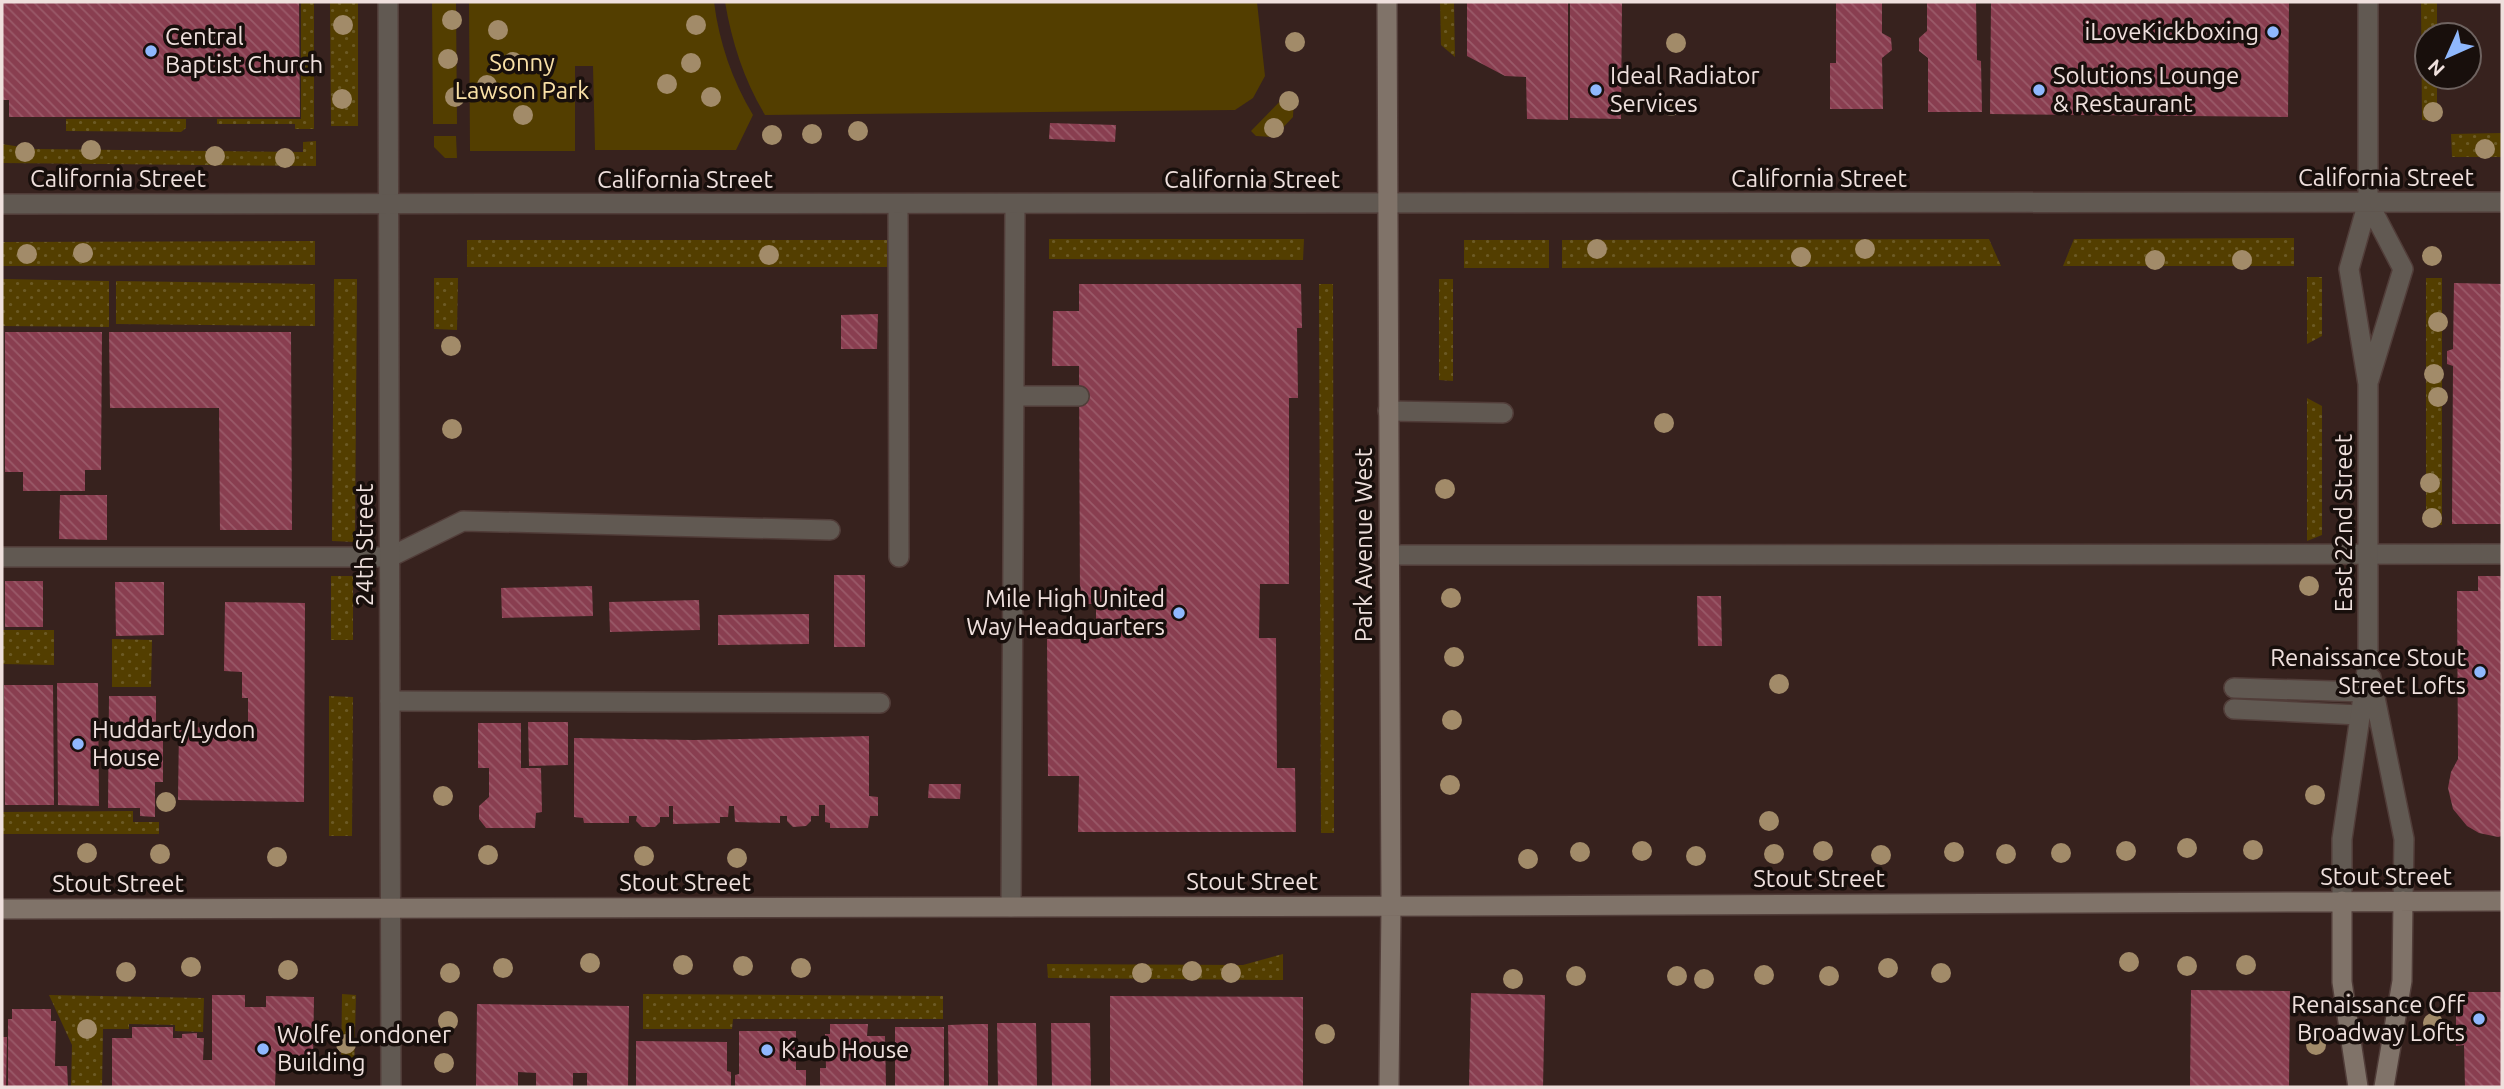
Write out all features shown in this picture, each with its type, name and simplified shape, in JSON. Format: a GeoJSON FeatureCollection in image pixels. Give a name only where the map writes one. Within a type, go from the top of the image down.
{"type":"FeatureCollection","features":[{"type":"Feature","properties":{"kind":"main road","name":"Park Avenue West"},"geometry":{"type":"LineString","coordinates":[[1387,2],[1391,906],[1389,1087]]}},
{"type":"Feature","properties":{"kind":"main road","name":"East 22nd Street"},"geometry":{"type":"LineString","coordinates":[[2342,901],[2342,982],[2358,1087]]}},
{"type":"Feature","properties":{"kind":"main road","name":"East 22nd Street"},"geometry":{"type":"LineString","coordinates":[[2384,1087],[2402,981],[2403,901]]}},
{"type":"Feature","properties":{"kind":"main road","name":"Stout Street"},"geometry":{"type":"LineString","coordinates":[[2,909],[2502,901]]}},
{"type":"Feature","properties":{"kind":"street","name":"24th Street"},"geometry":{"type":"LineString","coordinates":[[388,2],[391,1087]]}},
{"type":"Feature","properties":{"kind":"street","name":"East 22nd Street"},"geometry":{"type":"LineString","coordinates":[[2342,901],[2342,839],[2368,663],[2368,384],[2349,269],[2368,202],[2368,2]]}},
{"type":"Feature","properties":{"kind":"street","name":"East 22nd Street"},"geometry":{"type":"LineString","coordinates":[[2368,202],[2403,269],[2368,384]]}},
{"type":"Feature","properties":{"kind":"street","name":"California Street"},"geometry":{"type":"LineString","coordinates":[[2,204],[2502,202]]}},
{"type":"Feature","properties":{"kind":"street"},"geometry":{"type":"LineString","coordinates":[[898,205],[899,557]]}},
{"type":"Feature","properties":{"kind":"street"},"geometry":{"type":"LineString","coordinates":[[1011,906],[1015,205]]}},
{"type":"Feature","properties":{"kind":"street"},"geometry":{"type":"LineString","coordinates":[[1014,396],[1079,396]]}},
{"type":"Feature","properties":{"kind":"street"},"geometry":{"type":"LineString","coordinates":[[1388,411],[1503,413]]}},
{"type":"Feature","properties":{"kind":"street"},"geometry":{"type":"LineString","coordinates":[[2,557],[390,557],[463,521],[830,530]]}},
{"type":"Feature","properties":{"kind":"street"},"geometry":{"type":"LineString","coordinates":[[1389,555],[2502,554]]}},
{"type":"Feature","properties":{"kind":"street","name":"East 22nd Street"},"geometry":{"type":"LineString","coordinates":[[2368,663],[2404,839],[2403,901]]}},
{"type":"Feature","properties":{"kind":"street"},"geometry":{"type":"LineString","coordinates":[[2234,688],[2364,692]]}},
{"type":"Feature","properties":{"kind":"street"},"geometry":{"type":"LineString","coordinates":[[390,701],[880,703]]}},
{"type":"Feature","properties":{"kind":"street"},"geometry":{"type":"LineString","coordinates":[[2234,709],[2360,715]]}},
{"type":"Feature","properties":{"kind":"green space"},"geometry":{"type":"Polygon","coordinates":[[[301,2],[314,2],[314,129],[295,129],[295,124],[217,124],[217,119],[301,119],[301,2]]]}},
{"type":"Feature","properties":{"kind":"green space"},"geometry":{"type":"Polygon","coordinates":[[[330,2],[358,2],[358,126],[331,126],[330,2]]]}},
{"type":"Feature","properties":{"kind":"green space","name":"Sonny Lawson Park"},"geometry":{"type":"Polygon","coordinates":[[[432,2],[456,2],[457,124],[433,124],[432,2]]]}},
{"type":"Feature","properties":{"kind":"green space"},"geometry":{"type":"Polygon","coordinates":[[[469,2],[714,2],[719,32],[728,60],[753,115],[736,150],[595,150],[593,66],[575,66],[575,151],[470,151],[469,2]]]}},
{"type":"Feature","properties":{"kind":"green space"},"geometry":{"type":"Polygon","coordinates":[[[725,2],[1257,2],[1265,76],[1253,98],[1235,110],[765,115],[740,61],[725,2]]]}},
{"type":"Feature","properties":{"kind":"green space"},"geometry":{"type":"Polygon","coordinates":[[[1440,2],[1454,2],[1455,57],[1441,45],[1440,2]]]}},
{"type":"Feature","properties":{"kind":"green space"},"geometry":{"type":"Polygon","coordinates":[[[2421,2],[2437,2],[2437,21],[2421,21],[2421,2]]]}},
{"type":"Feature","properties":{"kind":"green space"},"geometry":{"type":"Polygon","coordinates":[[[2422,91],[2437,91],[2437,121],[2422,120],[2422,91]]]}},
{"type":"Feature","properties":{"kind":"green space"},"geometry":{"type":"Polygon","coordinates":[[[1289,92],[1294,97],[1293,117],[1274,137],[1256,136],[1251,131],[1289,92]]]}},
{"type":"Feature","properties":{"kind":"green space"},"geometry":{"type":"Polygon","coordinates":[[[66,119],[186,119],[186,128],[181,132],[66,131],[66,119]]]}},
{"type":"Feature","properties":{"kind":"green space"},"geometry":{"type":"Polygon","coordinates":[[[2502,133],[2502,157],[2452,157],[2451,134],[2502,133]]]}},
{"type":"Feature","properties":{"kind":"green space","name":"Sonny Lawson Park"},"geometry":{"type":"Polygon","coordinates":[[[434,136],[456,136],[457,158],[445,158],[434,147],[434,136]]]}},
{"type":"Feature","properties":{"kind":"green space"},"geometry":{"type":"Polygon","coordinates":[[[316,141],[316,166],[2,163],[2,144],[34,149],[303,152],[303,142],[316,141]]]}},
{"type":"Feature","properties":{"kind":"green space"},"geometry":{"type":"Polygon","coordinates":[[[2294,238],[2294,266],[2063,266],[2074,239],[2294,238]]]}},
{"type":"Feature","properties":{"kind":"green space"},"geometry":{"type":"Polygon","coordinates":[[[1049,239],[1304,239],[1303,260],[1049,259],[1049,239]]]}},
{"type":"Feature","properties":{"kind":"green space"},"geometry":{"type":"Polygon","coordinates":[[[1989,239],[2001,266],[1562,268],[1562,240],[1989,239]]]}},
{"type":"Feature","properties":{"kind":"green space"},"geometry":{"type":"Polygon","coordinates":[[[467,240],[887,240],[887,267],[467,267],[467,240]]]}},
{"type":"Feature","properties":{"kind":"green space"},"geometry":{"type":"Polygon","coordinates":[[[1464,240],[1549,240],[1549,268],[1464,268],[1464,240]]]}},
{"type":"Feature","properties":{"kind":"green space"},"geometry":{"type":"Polygon","coordinates":[[[315,241],[315,265],[2,266],[2,242],[315,241]]]}},
{"type":"Feature","properties":{"kind":"green space"},"geometry":{"type":"Polygon","coordinates":[[[2307,277],[2322,277],[2322,336],[2307,344],[2307,277]]]}},
{"type":"Feature","properties":{"kind":"green space"},"geometry":{"type":"Polygon","coordinates":[[[434,278],[458,278],[457,330],[434,329],[434,278]]]}},
{"type":"Feature","properties":{"kind":"green space"},"geometry":{"type":"Polygon","coordinates":[[[2426,278],[2442,278],[2442,525],[2426,525],[2426,278]]]}},
{"type":"Feature","properties":{"kind":"green space"},"geometry":{"type":"Polygon","coordinates":[[[2,279],[109,281],[109,327],[2,326],[2,279]]]}},
{"type":"Feature","properties":{"kind":"green space"},"geometry":{"type":"Polygon","coordinates":[[[334,279],[357,279],[355,542],[332,541],[334,279]]]}},
{"type":"Feature","properties":{"kind":"green space"},"geometry":{"type":"Polygon","coordinates":[[[1439,279],[1453,279],[1453,381],[1439,380],[1439,279]]]}},
{"type":"Feature","properties":{"kind":"green space"},"geometry":{"type":"Polygon","coordinates":[[[116,281],[315,284],[315,326],[116,324],[116,281]]]}},
{"type":"Feature","properties":{"kind":"green space"},"geometry":{"type":"Polygon","coordinates":[[[1319,284],[1333,284],[1334,833],[1321,833],[1319,284]]]}},
{"type":"Feature","properties":{"kind":"green space"},"geometry":{"type":"Polygon","coordinates":[[[2307,398],[2322,406],[2322,535],[2307,541],[2307,398]]]}},
{"type":"Feature","properties":{"kind":"green space"},"geometry":{"type":"Polygon","coordinates":[[[331,576],[353,576],[353,640],[331,640],[331,576]]]}},
{"type":"Feature","properties":{"kind":"green space"},"geometry":{"type":"Polygon","coordinates":[[[2,630],[54,630],[54,665],[2,664],[2,630]]]}},
{"type":"Feature","properties":{"kind":"green space"},"geometry":{"type":"Polygon","coordinates":[[[112,639],[152,640],[151,687],[112,687],[112,639]]]}},
{"type":"Feature","properties":{"kind":"green space"},"geometry":{"type":"Polygon","coordinates":[[[329,696],[353,697],[352,836],[329,836],[329,696]]]}},
{"type":"Feature","properties":{"kind":"green space"},"geometry":{"type":"Polygon","coordinates":[[[133,811],[133,822],[159,822],[159,834],[2,834],[2,812],[133,811]]]}},
{"type":"Feature","properties":{"kind":"green space"},"geometry":{"type":"Polygon","coordinates":[[[1283,954],[1283,980],[1048,978],[1047,964],[1243,965],[1283,954]]]}},
{"type":"Feature","properties":{"kind":"green space"},"geometry":{"type":"Polygon","coordinates":[[[342,994],[356,995],[354,1071],[341,1071],[342,994]]]}},
{"type":"Feature","properties":{"kind":"green space"},"geometry":{"type":"Polygon","coordinates":[[[643,994],[943,996],[943,1019],[733,1019],[732,1029],[643,1029],[643,994]]]}},
{"type":"Feature","properties":{"kind":"green space"},"geometry":{"type":"Polygon","coordinates":[[[49,995],[204,998],[203,1032],[175,1031],[175,1025],[129,1024],[129,1029],[103,1029],[102,1087],[71,1087],[72,1045],[49,995]]]}},
{"type":"Feature","properties":{"kind":"building","name":"Central Baptist Church"},"geometry":{"type":"Polygon","coordinates":[[[2,2],[299,2],[300,117],[9,117],[9,100],[2,100],[2,2]]]}},
{"type":"Feature","properties":{"kind":"building"},"geometry":{"type":"Polygon","coordinates":[[[1467,2],[1568,2],[1568,120],[1527,119],[1526,77],[1505,76],[1467,56],[1467,2]]]}},
{"type":"Feature","properties":{"kind":"building"},"geometry":{"type":"Polygon","coordinates":[[[1570,2],[1622,2],[1621,119],[1570,118],[1570,2]]]}},
{"type":"Feature","properties":{"kind":"building"},"geometry":{"type":"Polygon","coordinates":[[[1836,2],[1882,2],[1882,33],[1891,38],[1892,50],[1882,58],[1883,109],[1830,109],[1830,63],[1836,63],[1836,2]]]}},
{"type":"Feature","properties":{"kind":"building"},"geometry":{"type":"Polygon","coordinates":[[[1927,2],[1976,2],[1977,60],[1981,61],[1982,112],[1928,112],[1928,58],[1919,51],[1919,38],[1927,31],[1927,2]]]}},
{"type":"Feature","properties":{"kind":"building"},"geometry":{"type":"Polygon","coordinates":[[[1991,2],[2289,2],[2288,117],[1990,114],[1991,2]]]}},
{"type":"Feature","properties":{"kind":"building"},"geometry":{"type":"Polygon","coordinates":[[[1050,123],[1116,125],[1115,142],[1049,139],[1050,123]]]}},
{"type":"Feature","properties":{"kind":"building"},"geometry":{"type":"Polygon","coordinates":[[[2454,283],[2502,284],[2502,524],[2452,524],[2453,366],[2447,364],[2447,351],[2453,349],[2454,283]]]}},
{"type":"Feature","properties":{"kind":"building"},"geometry":{"type":"Polygon","coordinates":[[[1079,284],[1301,284],[1302,328],[1297,328],[1298,398],[1289,398],[1289,584],[1260,584],[1259,638],[1276,638],[1277,768],[1295,768],[1296,832],[1078,832],[1079,776],[1048,776],[1047,639],[1096,639],[1096,604],[1080,604],[1079,366],[1052,366],[1053,311],[1079,311],[1079,284]]]}},
{"type":"Feature","properties":{"kind":"building"},"geometry":{"type":"Polygon","coordinates":[[[878,314],[877,349],[841,349],[841,315],[878,314]]]}},
{"type":"Feature","properties":{"kind":"building"},"geometry":{"type":"Polygon","coordinates":[[[5,332],[102,332],[101,470],[85,470],[85,491],[23,491],[23,472],[5,472],[5,332]]]}},
{"type":"Feature","properties":{"kind":"building"},"geometry":{"type":"Polygon","coordinates":[[[109,332],[291,332],[292,530],[220,530],[219,408],[110,408],[109,332]]]}},
{"type":"Feature","properties":{"kind":"building"},"geometry":{"type":"Polygon","coordinates":[[[60,495],[107,495],[107,540],[59,539],[60,495]]]}},
{"type":"Feature","properties":{"kind":"building"},"geometry":{"type":"Polygon","coordinates":[[[834,575],[865,575],[865,647],[834,647],[834,575]]]}},
{"type":"Feature","properties":{"kind":"building","name":"Renaissance Stout Street Lofts"},"geometry":{"type":"Polygon","coordinates":[[[2478,576],[2502,576],[2502,836],[2498,837],[2479,833],[2467,826],[2453,809],[2448,788],[2451,772],[2458,759],[2457,591],[2478,591],[2478,576]]]}},
{"type":"Feature","properties":{"kind":"building"},"geometry":{"type":"Polygon","coordinates":[[[5,581],[43,581],[43,627],[5,627],[5,581]]]}},
{"type":"Feature","properties":{"kind":"building"},"geometry":{"type":"Polygon","coordinates":[[[115,582],[164,582],[164,635],[116,636],[115,582]]]}},
{"type":"Feature","properties":{"kind":"building"},"geometry":{"type":"Polygon","coordinates":[[[592,586],[593,616],[502,618],[501,588],[592,586]]]}},
{"type":"Feature","properties":{"kind":"building"},"geometry":{"type":"Polygon","coordinates":[[[1697,596],[1721,596],[1722,646],[1698,646],[1697,596]]]}},
{"type":"Feature","properties":{"kind":"building"},"geometry":{"type":"Polygon","coordinates":[[[699,600],[700,630],[610,632],[609,602],[699,600]]]}},
{"type":"Feature","properties":{"kind":"building"},"geometry":{"type":"Polygon","coordinates":[[[225,602],[305,603],[304,802],[178,800],[179,727],[248,728],[248,698],[242,698],[242,672],[224,671],[225,602]]]}},
{"type":"Feature","properties":{"kind":"building"},"geometry":{"type":"Polygon","coordinates":[[[809,614],[809,644],[718,645],[718,615],[809,614]]]}},
{"type":"Feature","properties":{"kind":"building","name":"Huddart/Lydon House"},"geometry":{"type":"Polygon","coordinates":[[[57,683],[98,683],[99,806],[58,805],[57,683]]]}},
{"type":"Feature","properties":{"kind":"building"},"geometry":{"type":"Polygon","coordinates":[[[4,685],[53,685],[54,805],[5,805],[4,685]]]}},
{"type":"Feature","properties":{"kind":"building"},"geometry":{"type":"Polygon","coordinates":[[[109,696],[156,696],[156,726],[163,726],[163,782],[155,782],[155,817],[140,816],[140,808],[108,808],[109,696]]]}},
{"type":"Feature","properties":{"kind":"building"},"geometry":{"type":"Polygon","coordinates":[[[528,722],[568,722],[568,765],[529,766],[528,722]]]}},
{"type":"Feature","properties":{"kind":"building"},"geometry":{"type":"Polygon","coordinates":[[[478,723],[521,723],[521,768],[541,768],[542,812],[536,813],[535,828],[486,828],[479,819],[479,806],[489,797],[489,768],[478,768],[478,723]]]}},
{"type":"Feature","properties":{"kind":"building"},"geometry":{"type":"Polygon","coordinates":[[[869,736],[869,796],[878,797],[878,816],[870,816],[868,828],[830,828],[830,823],[825,822],[825,805],[819,805],[819,816],[811,816],[811,821],[806,826],[793,827],[787,821],[787,816],[780,816],[780,823],[735,822],[734,806],[729,806],[728,817],[720,817],[720,823],[673,824],[673,806],[669,806],[669,817],[660,817],[660,822],[655,827],[642,827],[636,821],[637,816],[629,816],[629,823],[584,823],[583,818],[574,817],[574,738],[694,740],[869,736]]]}},
{"type":"Feature","properties":{"kind":"building"},"geometry":{"type":"Polygon","coordinates":[[[929,784],[961,784],[960,799],[928,798],[929,784]]]}},
{"type":"Feature","properties":{"kind":"building"},"geometry":{"type":"Polygon","coordinates":[[[2191,990],[2290,991],[2289,1087],[2190,1087],[2191,990]]]}},
{"type":"Feature","properties":{"kind":"building","name":"Renaissance Off Broadway Lofts"},"geometry":{"type":"Polygon","coordinates":[[[2456,992],[2502,992],[2502,1087],[2465,1087],[2464,1045],[2456,1046],[2456,992]]]}},
{"type":"Feature","properties":{"kind":"building"},"geometry":{"type":"Polygon","coordinates":[[[1471,993],[1545,995],[1543,1087],[1469,1087],[1471,993]]]}},
{"type":"Feature","properties":{"kind":"building","name":"Wolfe Londoner Building"},"geometry":{"type":"Polygon","coordinates":[[[212,995],[245,995],[245,1007],[266,1007],[266,996],[314,997],[313,1061],[276,1060],[275,1087],[112,1087],[112,1038],[132,1038],[132,1027],[173,1027],[173,1038],[197,1033],[197,1038],[204,1038],[203,1060],[212,1060],[212,995]]]}},
{"type":"Feature","properties":{"kind":"building"},"geometry":{"type":"Polygon","coordinates":[[[1110,996],[1303,997],[1303,1087],[1110,1087],[1110,996]]]}},
{"type":"Feature","properties":{"kind":"building"},"geometry":{"type":"Polygon","coordinates":[[[477,1004],[629,1006],[628,1087],[587,1087],[587,1073],[573,1073],[573,1087],[536,1087],[536,1073],[518,1072],[518,1087],[476,1087],[477,1004]]]}},
{"type":"Feature","properties":{"kind":"building"},"geometry":{"type":"Polygon","coordinates":[[[12,1009],[51,1009],[51,1021],[56,1021],[55,1066],[67,1066],[68,1087],[8,1087],[8,1019],[12,1019],[12,1009]]]}},
{"type":"Feature","properties":{"kind":"building"},"geometry":{"type":"Polygon","coordinates":[[[997,1023],[1036,1023],[1037,1087],[998,1087],[997,1023]]]}},
{"type":"Feature","properties":{"kind":"building"},"geometry":{"type":"Polygon","coordinates":[[[1051,1023],[1090,1023],[1091,1087],[1052,1087],[1051,1023]]]}},
{"type":"Feature","properties":{"kind":"building"},"geometry":{"type":"Polygon","coordinates":[[[830,1024],[868,1024],[867,1036],[885,1036],[886,1087],[820,1087],[820,1068],[826,1068],[825,1034],[830,1034],[830,1024]]]}},
{"type":"Feature","properties":{"kind":"building"},"geometry":{"type":"Polygon","coordinates":[[[988,1024],[988,1087],[949,1087],[948,1025],[988,1024]]]}},
{"type":"Feature","properties":{"kind":"building"},"geometry":{"type":"Polygon","coordinates":[[[895,1027],[944,1027],[944,1087],[895,1087],[895,1027]]]}},
{"type":"Feature","properties":{"kind":"building","name":"Kaub House"},"geometry":{"type":"Polygon","coordinates":[[[739,1031],[796,1031],[796,1070],[806,1070],[806,1087],[735,1087],[735,1075],[739,1074],[739,1031]]]}},
{"type":"Feature","properties":{"kind":"building"},"geometry":{"type":"Polygon","coordinates":[[[2,1037],[7,1037],[6,1087],[2,1087],[2,1037]]]}},
{"type":"Feature","properties":{"kind":"building"},"geometry":{"type":"Polygon","coordinates":[[[636,1041],[727,1042],[727,1071],[731,1072],[731,1087],[636,1087],[636,1041]]]}},
{"type":"Feature","properties":{"kind":"place","name":"iLoveKickboxing"},"geometry":{"type":"Point","coordinates":[2273,32]}},
{"type":"Feature","properties":{"kind":"place","name":"Central Baptist Church"},"geometry":{"type":"Point","coordinates":[151,51]}},
{"type":"Feature","properties":{"kind":"place","name":"Ideal Radiator Services"},"geometry":{"type":"Point","coordinates":[1596,90]}},
{"type":"Feature","properties":{"kind":"place","name":"Solutions Lounge & Restaurant"},"geometry":{"type":"Point","coordinates":[2039,90]}},
{"type":"Feature","properties":{"kind":"place","name":"Mile High United Way Headquarters"},"geometry":{"type":"Point","coordinates":[1179,613]}},
{"type":"Feature","properties":{"kind":"place","name":"Renaissance Stout Street Lofts"},"geometry":{"type":"Point","coordinates":[2480,672]}},
{"type":"Feature","properties":{"kind":"place","name":"Huddart/Lydon House"},"geometry":{"type":"Point","coordinates":[78,744]}},
{"type":"Feature","properties":{"kind":"place","name":"Renaissance Off Broadway Lofts"},"geometry":{"type":"Point","coordinates":[2479,1019]}},
{"type":"Feature","properties":{"kind":"place","name":"Wolfe Londoner Building"},"geometry":{"type":"Point","coordinates":[263,1049]}},
{"type":"Feature","properties":{"kind":"place","name":"Kaub House"},"geometry":{"type":"Point","coordinates":[767,1050]}}]}
